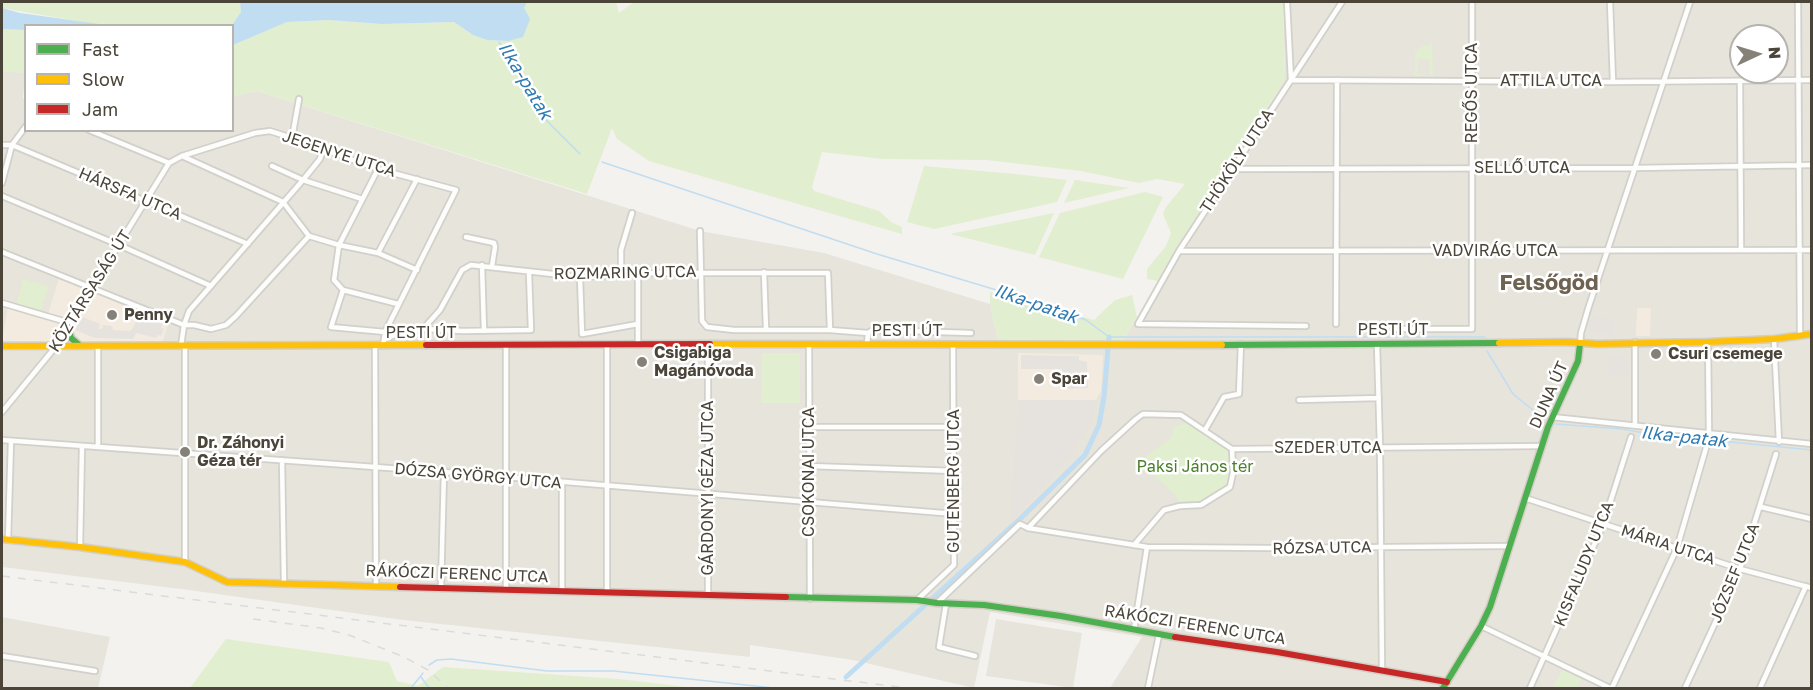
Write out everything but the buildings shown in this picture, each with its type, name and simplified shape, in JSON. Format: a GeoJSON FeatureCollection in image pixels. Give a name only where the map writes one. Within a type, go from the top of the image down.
{"type":"FeatureCollection","features":[{"type":"Feature","properties":{"kind":"main road"},"geometry":{"type":"LineString","coordinates":[[69,325],[71,338],[79,345]]}},
{"type":"Feature","properties":{"kind":"main road","name":"PESTI ÚT"},"geometry":{"type":"LineString","coordinates":[[2,346],[808,344],[1114,346],[1567,342],[1580,344],[1708,342],[1774,339],[1812,334]]}},
{"type":"Feature","properties":{"kind":"main road","name":"DUNA ÚT"},"geometry":{"type":"LineString","coordinates":[[1445,685],[1490,607],[1550,422],[1578,361],[1580,344]]}},
{"type":"Feature","properties":{"kind":"main road","name":"RÁKÓCZI FERENC UTCA"},"geometry":{"type":"LineString","coordinates":[[5,540],[80,547],[185,562],[227,582],[917,600],[946,604],[984,605],[1382,670],[1445,685]]}},
{"type":"Feature","properties":{"kind":"street"},"geometry":{"type":"LineString","coordinates":[[1287,2],[1290,80]]}},
{"type":"Feature","properties":{"kind":"street","name":"THÖKÖLY UTCA"},"geometry":{"type":"LineString","coordinates":[[1306,326],[1138,324],[1179,251],[1342,2]]}},
{"type":"Feature","properties":{"kind":"street","name":"REGŐS UTCA"},"geometry":{"type":"LineString","coordinates":[[1396,329],[1472,329],[1472,2]]}},
{"type":"Feature","properties":{"kind":"street"},"geometry":{"type":"LineString","coordinates":[[1610,2],[1613,82]]}},
{"type":"Feature","properties":{"kind":"street","name":"DUNA ÚT"},"geometry":{"type":"LineString","coordinates":[[1580,344],[1581,333],[1690,2]]}},
{"type":"Feature","properties":{"kind":"street"},"geometry":{"type":"LineString","coordinates":[[1798,2],[1800,335]]}},
{"type":"Feature","properties":{"kind":"street","name":"ATTILA UTCA"},"geometry":{"type":"LineString","coordinates":[[1290,80],[1729,81]]}},
{"type":"Feature","properties":{"kind":"street"},"geometry":{"type":"LineString","coordinates":[[1336,80],[1336,324]]}},
{"type":"Feature","properties":{"kind":"street","name":"ATTILA UTCA"},"geometry":{"type":"LineString","coordinates":[[1789,80],[1812,80]]}},
{"type":"Feature","properties":{"kind":"street"},"geometry":{"type":"LineString","coordinates":[[1740,84],[1741,250]]}},
{"type":"Feature","properties":{"kind":"street"},"geometry":{"type":"LineString","coordinates":[[292,138],[299,99]]}},
{"type":"Feature","properties":{"kind":"street"},"geometry":{"type":"LineString","coordinates":[[2,183],[12,145],[24,129]]}},
{"type":"Feature","properties":{"kind":"street"},"geometry":{"type":"LineString","coordinates":[[94,132],[169,163]]}},
{"type":"Feature","properties":{"kind":"street","name":"JEGENYE UTCA"},"geometry":{"type":"LineString","coordinates":[[169,163],[182,156],[255,133],[270,132],[378,169],[456,190],[417,270]]}},
{"type":"Feature","properties":{"kind":"street"},"geometry":{"type":"LineString","coordinates":[[2,145],[12,145]]}},
{"type":"Feature","properties":{"kind":"street","name":"HÁRSFA UTCA"},"geometry":{"type":"LineString","coordinates":[[12,145],[248,244]]}},
{"type":"Feature","properties":{"kind":"street"},"geometry":{"type":"LineString","coordinates":[[185,562],[184,325],[189,311],[303,180],[320,159],[324,149]]}},
{"type":"Feature","properties":{"kind":"street"},"geometry":{"type":"LineString","coordinates":[[182,156],[283,202],[309,236],[378,253],[417,270],[398,304],[381,344],[376,585]]}},
{"type":"Feature","properties":{"kind":"street","name":"KÖZTÁRSASÁG ÚT"},"geometry":{"type":"LineString","coordinates":[[2,412],[57,345],[169,163]]}},
{"type":"Feature","properties":{"kind":"street","name":"SELLŐ UTCA"},"geometry":{"type":"LineString","coordinates":[[1233,169],[1812,165]]}},
{"type":"Feature","properties":{"kind":"street"},"geometry":{"type":"LineString","coordinates":[[272,166],[303,180],[362,199]]}},
{"type":"Feature","properties":{"kind":"street"},"geometry":{"type":"LineString","coordinates":[[378,169],[339,245],[334,280],[343,290],[398,304]]}},
{"type":"Feature","properties":{"kind":"street"},"geometry":{"type":"LineString","coordinates":[[378,253],[417,179]]}},
{"type":"Feature","properties":{"kind":"street"},"geometry":{"type":"LineString","coordinates":[[2,196],[119,244],[211,286]]}},
{"type":"Feature","properties":{"kind":"street"},"geometry":{"type":"LineString","coordinates":[[621,274],[621,250],[632,213]]}},
{"type":"Feature","properties":{"kind":"street"},"geometry":{"type":"LineString","coordinates":[[700,231],[700,272]]}},
{"type":"Feature","properties":{"kind":"street"},"geometry":{"type":"LineString","coordinates":[[2,252],[91,290],[184,325],[211,329],[226,326],[309,236]]}},
{"type":"Feature","properties":{"kind":"street"},"geometry":{"type":"LineString","coordinates":[[466,237],[494,243],[492,266]]}},
{"type":"Feature","properties":{"kind":"street","name":"VADVIRÁG UTCA"},"geometry":{"type":"LineString","coordinates":[[1179,251],[1812,250]]}},
{"type":"Feature","properties":{"kind":"street"},"geometry":{"type":"LineString","coordinates":[[381,344],[403,332],[423,329],[440,310],[462,270],[471,265],[482,265],[484,331]]}},
{"type":"Feature","properties":{"kind":"street","name":"ROZMARING UTCA"},"geometry":{"type":"LineString","coordinates":[[482,265],[529,273],[580,277],[638,273],[828,273],[830,330]]}},
{"type":"Feature","properties":{"kind":"street","name":"PESTI ÚT"},"geometry":{"type":"LineString","coordinates":[[700,272],[704,324],[707,327],[734,330],[971,333]]}},
{"type":"Feature","properties":{"kind":"street"},"geometry":{"type":"LineString","coordinates":[[764,272],[766,329]]}},
{"type":"Feature","properties":{"kind":"street","name":"PESTI ÚT"},"geometry":{"type":"LineString","coordinates":[[423,329],[531,330],[529,273]]}},
{"type":"Feature","properties":{"kind":"street"},"geometry":{"type":"LineString","coordinates":[[638,273],[638,345]]}},
{"type":"Feature","properties":{"kind":"street"},"geometry":{"type":"LineString","coordinates":[[580,277],[582,334],[638,324]]}},
{"type":"Feature","properties":{"kind":"street"},"geometry":{"type":"LineString","coordinates":[[343,290],[331,327],[385,332]]}},
{"type":"Feature","properties":{"kind":"street"},"geometry":{"type":"LineString","coordinates":[[2,303],[69,325]]}},
{"type":"Feature","properties":{"kind":"street"},"geometry":{"type":"LineString","coordinates":[[867,345],[868,333]]}},
{"type":"Feature","properties":{"kind":"street"},"geometry":{"type":"LineString","coordinates":[[1774,339],[1779,442]]}},
{"type":"Feature","properties":{"kind":"street"},"geometry":{"type":"LineString","coordinates":[[1635,342],[1635,425]]}},
{"type":"Feature","properties":{"kind":"street"},"geometry":{"type":"LineString","coordinates":[[1708,342],[1709,435]]}},
{"type":"Feature","properties":{"kind":"street","name":"CSOKONAI UTCA"},"geometry":{"type":"LineString","coordinates":[[808,344],[810,599]]}},
{"type":"Feature","properties":{"kind":"street"},"geometry":{"type":"LineString","coordinates":[[1205,430],[1224,397],[1239,394],[1241,344]]}},
{"type":"Feature","properties":{"kind":"street"},"geometry":{"type":"LineString","coordinates":[[1377,344],[1382,547],[1382,670]]}},
{"type":"Feature","properties":{"kind":"street","name":"GÁRDONYI GÉZA UTCA"},"geometry":{"type":"LineString","coordinates":[[708,345],[708,595]]}},
{"type":"Feature","properties":{"kind":"street","name":"GUTENBERG UTCA"},"geometry":{"type":"LineString","coordinates":[[917,600],[954,566],[955,471],[952,345]]}},
{"type":"Feature","properties":{"kind":"street"},"geometry":{"type":"LineString","coordinates":[[98,346],[98,447]]}},
{"type":"Feature","properties":{"kind":"street"},"geometry":{"type":"LineString","coordinates":[[506,346],[506,590]]}},
{"type":"Feature","properties":{"kind":"street"},"geometry":{"type":"LineString","coordinates":[[607,346],[607,592]]}},
{"type":"Feature","properties":{"kind":"street"},"geometry":{"type":"LineString","coordinates":[[1299,400],[1379,398]]}},
{"type":"Feature","properties":{"kind":"street"},"geometry":{"type":"LineString","coordinates":[[937,603],[1020,524],[1029,528],[1101,451],[1140,415],[1181,415],[1232,448],[1233,473],[1230,487],[1201,505],[1180,506],[1164,510],[1134,545]]}},
{"type":"Feature","properties":{"kind":"street"},"geometry":{"type":"LineString","coordinates":[[1550,422],[1635,425],[1709,435],[1812,444]]}},
{"type":"Feature","properties":{"kind":"street"},"geometry":{"type":"LineString","coordinates":[[809,427],[954,427]]}},
{"type":"Feature","properties":{"kind":"street","name":"KISFALUDY UTCA"},"geometry":{"type":"LineString","coordinates":[[1530,688],[1603,525],[1631,437]]}},
{"type":"Feature","properties":{"kind":"street","name":"DÓZSA GYÖRGY UTCA"},"geometry":{"type":"LineString","coordinates":[[2,440],[444,472],[955,514]]}},
{"type":"Feature","properties":{"kind":"street"},"geometry":{"type":"LineString","coordinates":[[5,540],[11,441]]}},
{"type":"Feature","properties":{"kind":"street"},"geometry":{"type":"LineString","coordinates":[[80,547],[82,446]]}},
{"type":"Feature","properties":{"kind":"street","name":"SZEDER UTCA"},"geometry":{"type":"LineString","coordinates":[[1232,448],[1542,446]]}},
{"type":"Feature","properties":{"kind":"street"},"geometry":{"type":"LineString","coordinates":[[1481,626],[1611,688],[1677,548],[1706,448]]}},
{"type":"Feature","properties":{"kind":"street","name":"JÓZSEF UTCA"},"geometry":{"type":"LineString","coordinates":[[1685,688],[1740,569],[1776,454]]}},
{"type":"Feature","properties":{"kind":"street"},"geometry":{"type":"LineString","coordinates":[[282,460],[284,583]]}},
{"type":"Feature","properties":{"kind":"street"},"geometry":{"type":"LineString","coordinates":[[809,466],[955,471]]}},
{"type":"Feature","properties":{"kind":"street"},"geometry":{"type":"LineString","coordinates":[[441,587],[444,472]]}},
{"type":"Feature","properties":{"kind":"street"},"geometry":{"type":"LineString","coordinates":[[562,483],[562,591]]}},
{"type":"Feature","properties":{"kind":"street","name":"MÁRIA UTCA"},"geometry":{"type":"LineString","coordinates":[[1525,498],[1740,569],[1809,587]]}},
{"type":"Feature","properties":{"kind":"street"},"geometry":{"type":"LineString","coordinates":[[1761,507],[1812,519]]}},
{"type":"Feature","properties":{"kind":"street","name":"RÓZSA UTCA"},"geometry":{"type":"LineString","coordinates":[[1029,528],[1147,547],[1510,546]]}},
{"type":"Feature","properties":{"kind":"street"},"geometry":{"type":"LineString","coordinates":[[1134,630],[1147,547]]}},
{"type":"Feature","properties":{"kind":"street"},"geometry":{"type":"LineString","coordinates":[[1760,688],[1809,587]]}},
{"type":"Feature","properties":{"kind":"street"},"geometry":{"type":"LineString","coordinates":[[946,604],[939,647],[975,656]]}},
{"type":"Feature","properties":{"kind":"street"},"geometry":{"type":"LineString","coordinates":[[1148,688],[1159,635]]}},
{"type":"Feature","properties":{"kind":"street"},"geometry":{"type":"LineString","coordinates":[[2,656],[95,671]]}},
{"type":"Feature","properties":{"kind":"shaded area"},"geometry":{"type":"Polygon","coordinates":[[[1283,2],[1811,2],[1811,688],[1110,688],[1142,637],[990,612],[974,688],[853,660],[750,645],[750,657],[403,620],[2,567],[2,71],[24,73],[24,132],[234,132],[234,96],[257,91],[700,231],[824,253],[990,304],[998,342],[1121,343],[1285,79],[1283,2]]]}},
{"type":"Feature","properties":{"kind":"shaded area"},"geometry":{"type":"Polygon","coordinates":[[[59,278],[169,322],[162,343],[2,341],[8,307],[47,317],[59,278]]]}},
{"type":"Feature","properties":{"kind":"shaded area"},"geometry":{"type":"Polygon","coordinates":[[[1637,308],[1651,308],[1650,336],[1636,336],[1637,308]]]}},
{"type":"Feature","properties":{"kind":"shaded area"},"geometry":{"type":"Polygon","coordinates":[[[139,315],[162,324],[161,328],[164,329],[161,336],[158,335],[156,338],[136,333],[133,339],[95,338],[75,330],[83,317],[100,324],[99,329],[102,329],[103,325],[112,326],[113,330],[130,331],[139,315]]]}},
{"type":"Feature","properties":{"kind":"shaded area"},"geometry":{"type":"Polygon","coordinates":[[[1591,317],[1614,319],[1614,335],[1587,332],[1591,317]]]}},
{"type":"Feature","properties":{"kind":"shaded area"},"geometry":{"type":"Polygon","coordinates":[[[1018,353],[1103,355],[1101,391],[1096,400],[1018,400],[1018,353]]]}},
{"type":"Feature","properties":{"kind":"shaded area"},"geometry":{"type":"Polygon","coordinates":[[[1609,354],[1627,356],[1629,375],[1608,375],[1609,354]]]}},
{"type":"Feature","properties":{"kind":"shaded area"},"geometry":{"type":"Polygon","coordinates":[[[1021,355],[1079,356],[1079,360],[1087,362],[1088,388],[1063,389],[1062,369],[1021,369],[1021,355]]]}},
{"type":"Feature","properties":{"kind":"shaded area"},"geometry":{"type":"Polygon","coordinates":[[[1018,400],[1096,400],[1094,416],[1073,452],[1011,521],[1018,400]]]}},
{"type":"Feature","properties":{"kind":"shaded area"},"geometry":{"type":"Polygon","coordinates":[[[2,617],[110,637],[98,688],[2,688],[2,617]]]}},
{"type":"Feature","properties":{"kind":"shaded area"},"geometry":{"type":"Polygon","coordinates":[[[996,619],[1082,633],[1073,688],[986,676],[996,619]]]}},
{"type":"Feature","properties":{"kind":"green space"},"geometry":{"type":"Polygon","coordinates":[[[2,2],[240,2],[241,12],[233,24],[94,24],[2,8],[2,2]]]}},
{"type":"Feature","properties":{"kind":"green space"},"geometry":{"type":"Polygon","coordinates":[[[527,2],[616,2],[619,13],[634,2],[1283,2],[1285,79],[1159,281],[1147,279],[1147,269],[1166,246],[1171,233],[1163,214],[1166,207],[1185,184],[1157,179],[1139,183],[1081,171],[987,160],[883,159],[822,152],[812,187],[814,191],[879,211],[891,222],[902,227],[902,234],[649,161],[617,139],[612,128],[587,194],[257,91],[234,96],[234,45],[287,22],[329,20],[382,24],[454,22],[473,35],[487,40],[508,41],[527,2]]]}},
{"type":"Feature","properties":{"kind":"green space"},"geometry":{"type":"Polygon","coordinates":[[[2,29],[24,30],[24,73],[2,71],[2,29]]]}},
{"type":"Feature","properties":{"kind":"green space"},"geometry":{"type":"Polygon","coordinates":[[[1432,41],[1433,76],[1429,76],[1430,60],[1418,58],[1417,74],[1421,76],[1415,76],[1415,52],[1432,41]]]}},
{"type":"Feature","properties":{"kind":"green space"},"geometry":{"type":"Polygon","coordinates":[[[924,166],[1067,180],[1057,202],[934,229],[907,222],[924,166]]]}},
{"type":"Feature","properties":{"kind":"green space"},"geometry":{"type":"Polygon","coordinates":[[[1075,180],[1129,188],[1064,203],[1075,180]]]}},
{"type":"Feature","properties":{"kind":"green space"},"geometry":{"type":"Polygon","coordinates":[[[1145,192],[1163,197],[1123,279],[1039,257],[1060,213],[1145,192]]]}},
{"type":"Feature","properties":{"kind":"green space"},"geometry":{"type":"Polygon","coordinates":[[[1054,213],[1035,255],[950,234],[1054,213]]]}},
{"type":"Feature","properties":{"kind":"green space"},"geometry":{"type":"Polygon","coordinates":[[[23,279],[48,286],[39,316],[33,317],[15,310],[23,279]]]}},
{"type":"Feature","properties":{"kind":"green space"},"geometry":{"type":"Polygon","coordinates":[[[990,292],[1094,320],[1115,300],[1132,295],[1137,317],[1121,343],[998,342],[990,304],[990,292]]]}},
{"type":"Feature","properties":{"kind":"green space"},"geometry":{"type":"Polygon","coordinates":[[[762,353],[800,353],[800,403],[761,403],[762,353]]]}},
{"type":"Feature","properties":{"kind":"green space","name":"Paksi János tér"},"geometry":{"type":"Polygon","coordinates":[[[1192,422],[1232,449],[1233,473],[1230,487],[1201,505],[1180,506],[1176,496],[1140,461],[1171,438],[1174,426],[1192,422]]]}},
{"type":"Feature","properties":{"kind":"green space"},"geometry":{"type":"Polygon","coordinates":[[[226,639],[389,662],[397,681],[418,686],[443,667],[619,679],[695,688],[190,688],[226,639]]]}},
{"type":"Feature","properties":{"kind":"green space"},"geometry":{"type":"Polygon","coordinates":[[[1562,670],[1582,679],[1577,688],[1553,688],[1562,670]]]}},
{"type":"Feature","properties":{"kind":"water"},"geometry":{"type":"Polygon","coordinates":[[[240,2],[527,2],[524,8],[530,19],[523,37],[508,41],[487,40],[473,35],[454,22],[382,24],[329,20],[287,22],[234,45],[233,24],[241,12],[240,2]]]}},
{"type":"Feature","properties":{"kind":"water"},"geometry":{"type":"Polygon","coordinates":[[[2,8],[20,13],[99,24],[24,24],[24,30],[2,29],[2,8]]]}},
{"type":"Feature","properties":{"kind":"waterway","name":"Ilka-patak"},"geometry":{"type":"LineString","coordinates":[[499,42],[544,118],[580,154]]}},
{"type":"Feature","properties":{"kind":"waterway","name":"Ilka-patak"},"geometry":{"type":"LineString","coordinates":[[602,162],[877,254],[1013,295],[1086,320],[1109,337],[1485,337]]}},
{"type":"Feature","properties":{"kind":"waterway"},"geometry":{"type":"LineString","coordinates":[[846,677],[1021,518],[1085,455],[1099,425],[1104,397],[1109,337]]}},
{"type":"Feature","properties":{"kind":"waterway","name":"Ilka-patak"},"geometry":{"type":"LineString","coordinates":[[1487,351],[1513,394],[1543,418]]}},
{"type":"Feature","properties":{"kind":"waterway","name":"Ilka-patak"},"geometry":{"type":"LineString","coordinates":[[1556,424],[1812,450]]}},
{"type":"Feature","properties":{"kind":"waterway"},"geometry":{"type":"LineString","coordinates":[[429,665],[437,660],[451,659],[547,671],[614,671],[774,688]]}},
{"type":"Feature","properties":{"kind":"waterway"},"geometry":{"type":"LineString","coordinates":[[411,688],[423,673]]}},
{"type":"Feature","properties":{"kind":"waterway"},"geometry":{"type":"LineString","coordinates":[[421,677],[429,688]]}},
{"type":"Feature","properties":{"kind":"railway"},"geometry":{"type":"LineString","coordinates":[[2,576],[907,688]]}},
{"type":"Feature","properties":{"kind":"railway"},"geometry":{"type":"LineString","coordinates":[[253,619],[321,628],[349,635],[404,657],[428,670],[448,688]]}},
{"type":"Feature","properties":{"kind":"traffic: fast"},"geometry":{"type":"LineString","coordinates":[[68,327],[71,338],[79,345]]}},
{"type":"Feature","properties":{"kind":"traffic: fast"},"geometry":{"type":"LineString","coordinates":[[1222,345],[1499,343]]}},
{"type":"Feature","properties":{"kind":"traffic: fast"},"geometry":{"type":"LineString","coordinates":[[1443,688],[1490,607],[1548,427],[1578,361],[1580,344]]}},
{"type":"Feature","properties":{"kind":"traffic: fast"},"geometry":{"type":"LineString","coordinates":[[786,597],[917,600],[984,605],[1061,616],[1175,637]]}},
{"type":"Feature","properties":{"kind":"traffic: slow"},"geometry":{"type":"LineString","coordinates":[[1499,343],[1708,342],[1774,339],[1812,334]]}},
{"type":"Feature","properties":{"kind":"traffic: slow"},"geometry":{"type":"LineString","coordinates":[[710,344],[1222,345]]}},
{"type":"Feature","properties":{"kind":"traffic: slow"},"geometry":{"type":"LineString","coordinates":[[2,346],[426,345]]}},
{"type":"Feature","properties":{"kind":"traffic: slow"},"geometry":{"type":"LineString","coordinates":[[2,539],[185,562],[227,582],[400,587]]}},
{"type":"Feature","properties":{"kind":"traffic: jam"},"geometry":{"type":"LineString","coordinates":[[426,345],[710,344]]}},
{"type":"Feature","properties":{"kind":"traffic: jam"},"geometry":{"type":"LineString","coordinates":[[400,587],[786,597]]}},
{"type":"Feature","properties":{"kind":"traffic: jam"},"geometry":{"type":"LineString","coordinates":[[1175,637],[1277,652],[1447,682]]}},
{"type":"Feature","properties":{"kind":"place","name":"Penny"},"geometry":{"type":"Point","coordinates":[112,315]}},
{"type":"Feature","properties":{"kind":"place","name":"Csuri csemege"},"geometry":{"type":"Point","coordinates":[1656,354]}},
{"type":"Feature","properties":{"kind":"place","name":"Csigabiga Magánóvoda"},"geometry":{"type":"Point","coordinates":[642,362]}},
{"type":"Feature","properties":{"kind":"place","name":"Spar"},"geometry":{"type":"Point","coordinates":[1039,379]}},
{"type":"Feature","properties":{"kind":"place","name":"Dr. Záhonyi Géza tér"},"geometry":{"type":"Point","coordinates":[185,452]}},
{"type":"Feature","properties":{"kind":"district","name":"Felsőgöd"},"geometry":{"type":"Point","coordinates":[1549,283]}}]}
